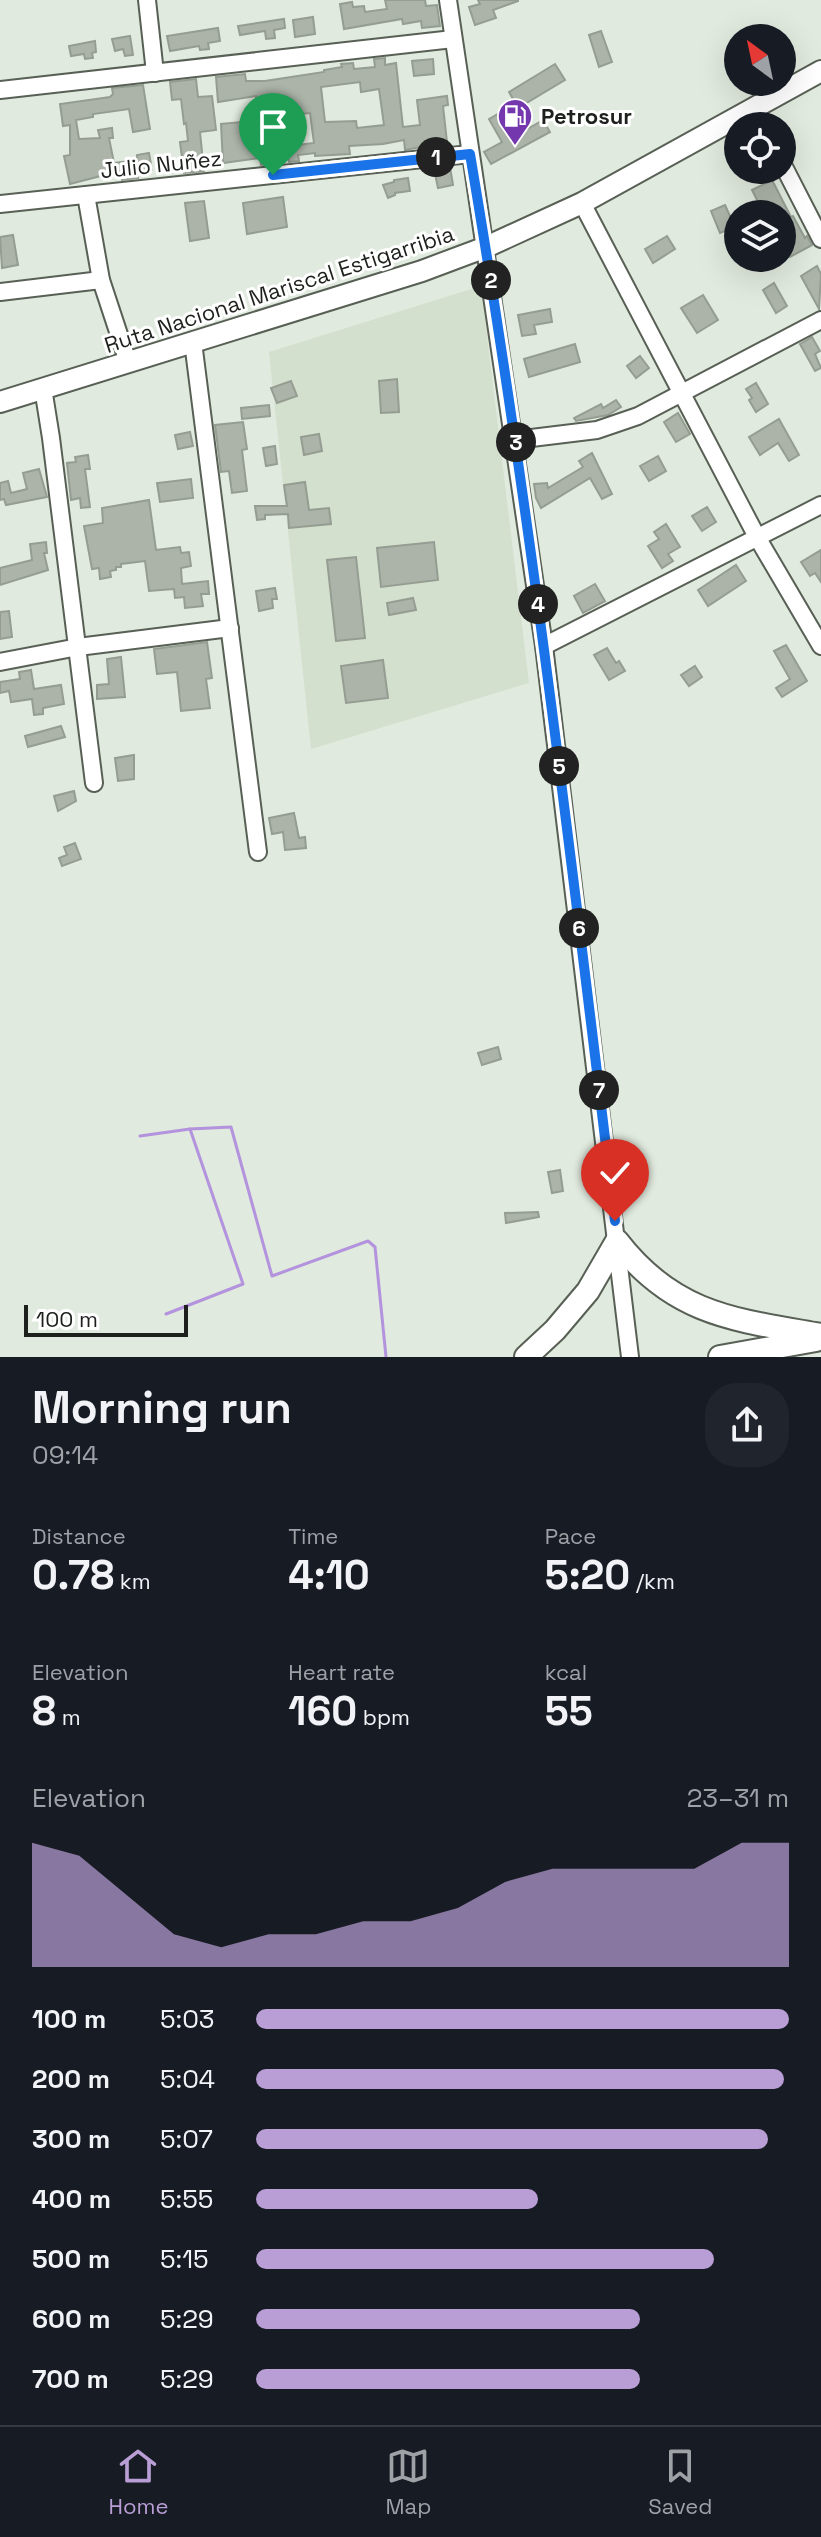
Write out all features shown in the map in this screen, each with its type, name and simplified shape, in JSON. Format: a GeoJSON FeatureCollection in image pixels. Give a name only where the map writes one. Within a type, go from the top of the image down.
{"type":"FeatureCollection","features":[{"type":"Feature","properties":{"kind":"highway"},"geometry":{"type":"LineString","coordinates":[[526,1357],[555,1330],[588,1291],[617,1241],[635,1265],[662,1287],[689,1302],[723,1317],[821,1337]]}},
{"type":"Feature","properties":{"kind":"highway"},"geometry":{"type":"LineString","coordinates":[[720,1357],[821,1337]]}},
{"type":"Feature","properties":{"kind":"main road","name":"Ruta Nacional Mariscal Estigarribia"},"geometry":{"type":"LineString","coordinates":[[766,112],[821,71]]}},
{"type":"Feature","properties":{"kind":"main road","name":"Ruta Nacional Mariscal Estigarribia"},"geometry":{"type":"LineString","coordinates":[[0,402],[422,271],[486,247],[724,134]]}},
{"type":"Feature","properties":{"kind":"street"},"geometry":{"type":"LineString","coordinates":[[147,0],[155,73]]}},
{"type":"Feature","properties":{"kind":"street"},"geometry":{"type":"LineString","coordinates":[[448,0],[544,646],[630,1357]]}},
{"type":"Feature","properties":{"kind":"street"},"geometry":{"type":"LineString","coordinates":[[0,90],[453,39]]}},
{"type":"Feature","properties":{"kind":"street","name":"Julio Nuñez"},"geometry":{"type":"LineString","coordinates":[[0,204],[470,154]]}},
{"type":"Feature","properties":{"kind":"street"},"geometry":{"type":"LineString","coordinates":[[793,184],[821,239]]}},
{"type":"Feature","properties":{"kind":"street"},"geometry":{"type":"LineString","coordinates":[[86,195],[101,280],[128,362]]}},
{"type":"Feature","properties":{"kind":"street"},"geometry":{"type":"LineString","coordinates":[[582,203],[757,537],[821,646]]}},
{"type":"Feature","properties":{"kind":"street"},"geometry":{"type":"LineString","coordinates":[[0,292],[101,280]]}},
{"type":"Feature","properties":{"kind":"street"},"geometry":{"type":"LineString","coordinates":[[515,440],[597,430],[638,416],[821,320]]}},
{"type":"Feature","properties":{"kind":"street"},"geometry":{"type":"LineString","coordinates":[[193,342],[258,852]]}},
{"type":"Feature","properties":{"kind":"street"},"geometry":{"type":"LineString","coordinates":[[43,388],[94,783]]}},
{"type":"Feature","properties":{"kind":"street"},"geometry":{"type":"LineString","coordinates":[[544,646],[821,505]]}},
{"type":"Feature","properties":{"kind":"street"},"geometry":{"type":"LineString","coordinates":[[0,662],[78,647],[230,628]]}},
{"type":"Feature","properties":{"kind":"shaded area"},"geometry":{"type":"Polygon","coordinates":[[[481,286],[529,683],[311,749],[269,352],[481,286]]]}},
{"type":"Feature","properties":{"kind":"building"},"geometry":{"type":"Polygon","coordinates":[[[385,0],[425,0],[426,6],[437,5],[440,26],[422,28],[421,21],[403,24],[402,19],[344,29],[340,4],[352,2],[353,7],[364,6],[365,12],[387,9],[385,0]]]}},
{"type":"Feature","properties":{"kind":"building"},"geometry":{"type":"Polygon","coordinates":[[[478,0],[518,1],[493,10],[496,18],[475,25],[469,7],[480,4],[478,0]]]}},
{"type":"Feature","properties":{"kind":"building"},"geometry":{"type":"Polygon","coordinates":[[[313,17],[315,34],[295,37],[293,20],[313,17]]]}},
{"type":"Feature","properties":{"kind":"building"},"geometry":{"type":"Polygon","coordinates":[[[284,19],[285,28],[274,30],[275,38],[266,39],[265,31],[240,35],[238,26],[284,19]]]}},
{"type":"Feature","properties":{"kind":"building"},"geometry":{"type":"Polygon","coordinates":[[[218,28],[220,41],[208,43],[209,49],[200,50],[199,46],[170,51],[167,36],[218,28]]]}},
{"type":"Feature","properties":{"kind":"building"},"geometry":{"type":"Polygon","coordinates":[[[601,31],[612,62],[599,67],[589,35],[601,31]]]}},
{"type":"Feature","properties":{"kind":"building"},"geometry":{"type":"Polygon","coordinates":[[[130,36],[133,55],[125,56],[123,49],[115,51],[112,39],[130,36]]]}},
{"type":"Feature","properties":{"kind":"building"},"geometry":{"type":"Polygon","coordinates":[[[95,41],[93,58],[85,59],[84,54],[71,56],[69,46],[95,41]]]}},
{"type":"Feature","properties":{"kind":"building"},"geometry":{"type":"Polygon","coordinates":[[[385,58],[385,65],[396,63],[403,127],[420,125],[417,100],[447,96],[448,105],[443,106],[447,142],[405,150],[404,140],[349,146],[350,154],[298,155],[299,161],[289,162],[288,152],[269,155],[270,164],[261,165],[260,158],[223,163],[221,124],[241,122],[243,141],[263,138],[260,116],[277,114],[275,96],[218,102],[216,77],[245,74],[246,81],[265,81],[324,72],[342,67],[341,64],[353,63],[354,69],[375,67],[374,59],[385,58]],[[360,82],[321,87],[325,122],[356,121],[357,128],[384,125],[379,89],[361,92],[360,82]],[[310,113],[292,115],[297,145],[314,143],[310,113]]]}},
{"type":"Feature","properties":{"kind":"building"},"geometry":{"type":"Polygon","coordinates":[[[433,59],[434,74],[414,76],[412,61],[433,59]]]}},
{"type":"Feature","properties":{"kind":"building"},"geometry":{"type":"Polygon","coordinates":[[[555,64],[565,80],[518,108],[509,92],[555,64]]]}},
{"type":"Feature","properties":{"kind":"building"},"geometry":{"type":"Polygon","coordinates":[[[196,79],[198,97],[212,96],[216,130],[200,132],[204,171],[184,173],[180,142],[188,141],[186,123],[181,99],[172,100],[170,82],[196,79]]]}},
{"type":"Feature","properties":{"kind":"building"},"geometry":{"type":"Polygon","coordinates":[[[143,85],[150,129],[133,132],[129,109],[93,114],[93,117],[76,120],[79,139],[100,138],[98,130],[112,128],[113,138],[109,138],[114,163],[137,160],[137,155],[149,153],[152,170],[137,172],[138,178],[122,180],[120,171],[70,184],[64,156],[70,155],[70,125],[63,126],[60,104],[110,97],[112,88],[143,85]]]}},
{"type":"Feature","properties":{"kind":"building"},"geometry":{"type":"Polygon","coordinates":[[[510,107],[524,131],[543,120],[550,132],[491,164],[484,152],[502,142],[489,119],[510,107]]]}},
{"type":"Feature","properties":{"kind":"building"},"geometry":{"type":"Polygon","coordinates":[[[450,167],[453,185],[438,188],[434,169],[450,167]]]}},
{"type":"Feature","properties":{"kind":"building"},"geometry":{"type":"Polygon","coordinates":[[[408,178],[410,191],[395,193],[388,198],[383,185],[408,178]]]}},
{"type":"Feature","properties":{"kind":"building"},"geometry":{"type":"Polygon","coordinates":[[[764,184],[774,184],[782,200],[757,200],[752,190],[764,184]]]}},
{"type":"Feature","properties":{"kind":"building"},"geometry":{"type":"Polygon","coordinates":[[[283,197],[287,227],[247,234],[243,203],[283,197]]]}},
{"type":"Feature","properties":{"kind":"building"},"geometry":{"type":"Polygon","coordinates":[[[204,201],[209,238],[190,241],[185,203],[204,201]]]}},
{"type":"Feature","properties":{"kind":"building"},"geometry":{"type":"Polygon","coordinates":[[[724,205],[724,231],[720,233],[711,211],[724,205]]]}},
{"type":"Feature","properties":{"kind":"building"},"geometry":{"type":"Polygon","coordinates":[[[796,222],[805,238],[807,236],[812,245],[796,254],[796,222]]]}},
{"type":"Feature","properties":{"kind":"building"},"geometry":{"type":"Polygon","coordinates":[[[13,235],[18,265],[2,268],[0,237],[13,235]]]}},
{"type":"Feature","properties":{"kind":"building"},"geometry":{"type":"Polygon","coordinates":[[[667,236],[675,249],[653,263],[645,249],[667,236]]]}},
{"type":"Feature","properties":{"kind":"building"},"geometry":{"type":"Polygon","coordinates":[[[817,266],[821,274],[819,309],[801,276],[817,266]]]}},
{"type":"Feature","properties":{"kind":"building"},"geometry":{"type":"Polygon","coordinates":[[[774,283],[787,306],[776,313],[763,290],[774,283]]]}},
{"type":"Feature","properties":{"kind":"building"},"geometry":{"type":"Polygon","coordinates":[[[703,295],[718,320],[697,333],[681,308],[703,295]]]}},
{"type":"Feature","properties":{"kind":"building"},"geometry":{"type":"Polygon","coordinates":[[[550,309],[552,322],[534,325],[536,334],[522,336],[518,315],[550,309]]]}},
{"type":"Feature","properties":{"kind":"building"},"geometry":{"type":"Polygon","coordinates":[[[812,337],[820,351],[815,354],[821,368],[815,371],[800,344],[812,337]]]}},
{"type":"Feature","properties":{"kind":"building"},"geometry":{"type":"Polygon","coordinates":[[[575,344],[580,362],[529,377],[524,359],[575,344]]]}},
{"type":"Feature","properties":{"kind":"building"},"geometry":{"type":"Polygon","coordinates":[[[640,356],[649,368],[636,378],[627,366],[640,356]]]}},
{"type":"Feature","properties":{"kind":"building"},"geometry":{"type":"Polygon","coordinates":[[[397,379],[399,412],[381,413],[379,381],[397,379]]]}},
{"type":"Feature","properties":{"kind":"building"},"geometry":{"type":"Polygon","coordinates":[[[291,381],[297,396],[277,403],[271,388],[291,381]]]}},
{"type":"Feature","properties":{"kind":"building"},"geometry":{"type":"Polygon","coordinates":[[[756,383],[768,404],[756,412],[746,389],[756,383]]]}},
{"type":"Feature","properties":{"kind":"building"},"geometry":{"type":"Polygon","coordinates":[[[616,400],[621,407],[608,415],[576,421],[574,418],[601,404],[603,408],[616,400]]]}},
{"type":"Feature","properties":{"kind":"building"},"geometry":{"type":"Polygon","coordinates":[[[269,405],[270,416],[242,419],[241,408],[269,405]]]}},
{"type":"Feature","properties":{"kind":"building"},"geometry":{"type":"Polygon","coordinates":[[[678,413],[690,434],[676,442],[664,422],[678,413]]]}},
{"type":"Feature","properties":{"kind":"building"},"geometry":{"type":"Polygon","coordinates":[[[779,419],[799,455],[789,461],[778,443],[760,455],[749,437],[779,419]]]}},
{"type":"Feature","properties":{"kind":"building"},"geometry":{"type":"Polygon","coordinates":[[[243,422],[247,449],[242,450],[247,491],[232,493],[229,471],[221,472],[215,425],[243,422]]]}},
{"type":"Feature","properties":{"kind":"building"},"geometry":{"type":"Polygon","coordinates":[[[190,432],[193,446],[178,449],[175,435],[190,432]]]}},
{"type":"Feature","properties":{"kind":"building"},"geometry":{"type":"Polygon","coordinates":[[[319,434],[322,451],[304,455],[301,437],[319,434]]]}},
{"type":"Feature","properties":{"kind":"building"},"geometry":{"type":"Polygon","coordinates":[[[275,446],[277,464],[266,466],[263,448],[275,446]]]}},
{"type":"Feature","properties":{"kind":"building"},"geometry":{"type":"Polygon","coordinates":[[[592,453],[612,494],[602,499],[590,478],[541,508],[534,484],[547,483],[548,488],[583,467],[579,461],[592,453]]]}},
{"type":"Feature","properties":{"kind":"building"},"geometry":{"type":"Polygon","coordinates":[[[88,455],[90,469],[85,469],[90,507],[81,508],[80,498],[71,500],[67,463],[76,462],[75,457],[88,455]]]}},
{"type":"Feature","properties":{"kind":"building"},"geometry":{"type":"Polygon","coordinates":[[[658,456],[666,471],[649,481],[640,466],[658,456]]]}},
{"type":"Feature","properties":{"kind":"building"},"geometry":{"type":"Polygon","coordinates":[[[39,469],[47,497],[6,505],[4,499],[0,500],[0,483],[8,481],[11,493],[27,489],[23,473],[39,469]]]}},
{"type":"Feature","properties":{"kind":"building"},"geometry":{"type":"Polygon","coordinates":[[[191,479],[193,498],[160,502],[157,483],[191,479]]]}},
{"type":"Feature","properties":{"kind":"building"},"geometry":{"type":"Polygon","coordinates":[[[305,482],[309,510],[329,508],[331,524],[289,528],[288,514],[265,515],[265,519],[257,520],[255,506],[287,506],[284,485],[305,482]]]}},
{"type":"Feature","properties":{"kind":"building"},"geometry":{"type":"Polygon","coordinates":[[[149,500],[156,550],[180,547],[181,553],[189,552],[191,566],[181,568],[182,584],[208,581],[209,594],[201,594],[203,606],[185,608],[184,597],[175,598],[174,589],[149,591],[145,561],[121,564],[121,567],[110,571],[111,577],[100,579],[99,568],[92,569],[84,526],[103,523],[102,508],[149,500]]]}},
{"type":"Feature","properties":{"kind":"building"},"geometry":{"type":"Polygon","coordinates":[[[707,507],[716,522],[702,531],[692,516],[707,507]]]}},
{"type":"Feature","properties":{"kind":"building"},"geometry":{"type":"Polygon","coordinates":[[[666,524],[680,547],[668,554],[673,561],[662,568],[648,546],[659,539],[654,532],[666,524]]]}},
{"type":"Feature","properties":{"kind":"building"},"geometry":{"type":"Polygon","coordinates":[[[46,542],[47,553],[44,553],[48,570],[0,585],[0,568],[32,560],[30,544],[46,542]]]}},
{"type":"Feature","properties":{"kind":"building"},"geometry":{"type":"Polygon","coordinates":[[[434,542],[438,580],[381,587],[377,548],[434,542]]]}},
{"type":"Feature","properties":{"kind":"building"},"geometry":{"type":"Polygon","coordinates":[[[821,550],[821,582],[815,573],[810,576],[801,562],[821,550]]]}},
{"type":"Feature","properties":{"kind":"building"},"geometry":{"type":"Polygon","coordinates":[[[356,557],[365,638],[336,641],[327,560],[356,557]]]}},
{"type":"Feature","properties":{"kind":"building"},"geometry":{"type":"Polygon","coordinates":[[[736,565],[746,581],[708,606],[698,590],[736,565]]]}},
{"type":"Feature","properties":{"kind":"building"},"geometry":{"type":"Polygon","coordinates":[[[595,584],[605,601],[583,613],[574,596],[595,584]]]}},
{"type":"Feature","properties":{"kind":"building"},"geometry":{"type":"Polygon","coordinates":[[[275,588],[277,599],[272,599],[273,608],[259,611],[256,591],[275,588]]]}},
{"type":"Feature","properties":{"kind":"building"},"geometry":{"type":"Polygon","coordinates":[[[413,598],[416,610],[389,615],[387,603],[413,598]]]}},
{"type":"Feature","properties":{"kind":"building"},"geometry":{"type":"Polygon","coordinates":[[[9,611],[12,637],[0,639],[0,612],[9,611]]]}},
{"type":"Feature","properties":{"kind":"building"},"geometry":{"type":"Polygon","coordinates":[[[207,642],[212,678],[206,679],[210,708],[181,711],[177,672],[157,674],[154,649],[207,642]]]}},
{"type":"Feature","properties":{"kind":"building"},"geometry":{"type":"Polygon","coordinates":[[[786,645],[807,681],[782,697],[776,688],[790,679],[774,651],[786,645]]]}},
{"type":"Feature","properties":{"kind":"building"},"geometry":{"type":"Polygon","coordinates":[[[607,648],[625,671],[609,680],[594,655],[607,648]]]}},
{"type":"Feature","properties":{"kind":"building"},"geometry":{"type":"Polygon","coordinates":[[[121,657],[125,697],[97,699],[97,685],[109,684],[107,659],[121,657]]]}},
{"type":"Feature","properties":{"kind":"building"},"geometry":{"type":"Polygon","coordinates":[[[383,660],[388,698],[346,703],[341,666],[383,660]]]}},
{"type":"Feature","properties":{"kind":"building"},"geometry":{"type":"Polygon","coordinates":[[[695,666],[702,677],[689,686],[681,675],[695,666]]]}},
{"type":"Feature","properties":{"kind":"building"},"geometry":{"type":"Polygon","coordinates":[[[31,670],[34,689],[61,685],[64,704],[43,708],[43,714],[34,715],[32,699],[11,702],[9,691],[0,693],[0,682],[20,679],[19,672],[31,670]]]}},
{"type":"Feature","properties":{"kind":"building"},"geometry":{"type":"Polygon","coordinates":[[[61,726],[65,737],[28,747],[25,736],[61,726]]]}},
{"type":"Feature","properties":{"kind":"building"},"geometry":{"type":"Polygon","coordinates":[[[134,755],[134,779],[118,781],[115,758],[134,755]]]}},
{"type":"Feature","properties":{"kind":"building"},"geometry":{"type":"Polygon","coordinates":[[[74,791],[76,801],[58,811],[54,796],[74,791]]]}},
{"type":"Feature","properties":{"kind":"building"},"geometry":{"type":"Polygon","coordinates":[[[294,813],[299,838],[305,837],[306,848],[285,850],[283,832],[272,834],[269,818],[294,813]]]}},
{"type":"Feature","properties":{"kind":"building"},"geometry":{"type":"Polygon","coordinates":[[[75,843],[81,859],[62,866],[59,858],[67,855],[64,847],[75,843]]]}},
{"type":"Feature","properties":{"kind":"building"},"geometry":{"type":"Polygon","coordinates":[[[498,1047],[501,1059],[482,1065],[478,1053],[498,1047]]]}},
{"type":"Feature","properties":{"kind":"building"},"geometry":{"type":"Polygon","coordinates":[[[560,1170],[563,1191],[552,1193],[548,1172],[560,1170]]]}},
{"type":"Feature","properties":{"kind":"building"},"geometry":{"type":"Polygon","coordinates":[[[538,1212],[539,1217],[506,1223],[505,1213],[538,1212]]]}},
{"type":"Feature","properties":{"kind":"waterway"},"geometry":{"type":"LineString","coordinates":[[140,1136],[231,1127],[272,1276],[368,1241],[375,1247],[386,1357]]}},
{"type":"Feature","properties":{"kind":"waterway"},"geometry":{"type":"LineString","coordinates":[[166,1314],[243,1284],[190,1129]]}},
{"type":"Feature","properties":{"kind":"place","name":"Petrosur"},"geometry":{"type":"Point","coordinates":[515,147]}},
{"type":"Feature","properties":{"kind":"route"},"geometry":{"type":"LineString","coordinates":[[273,175],[470,154],[544,646],[615,1221]]}}]}
